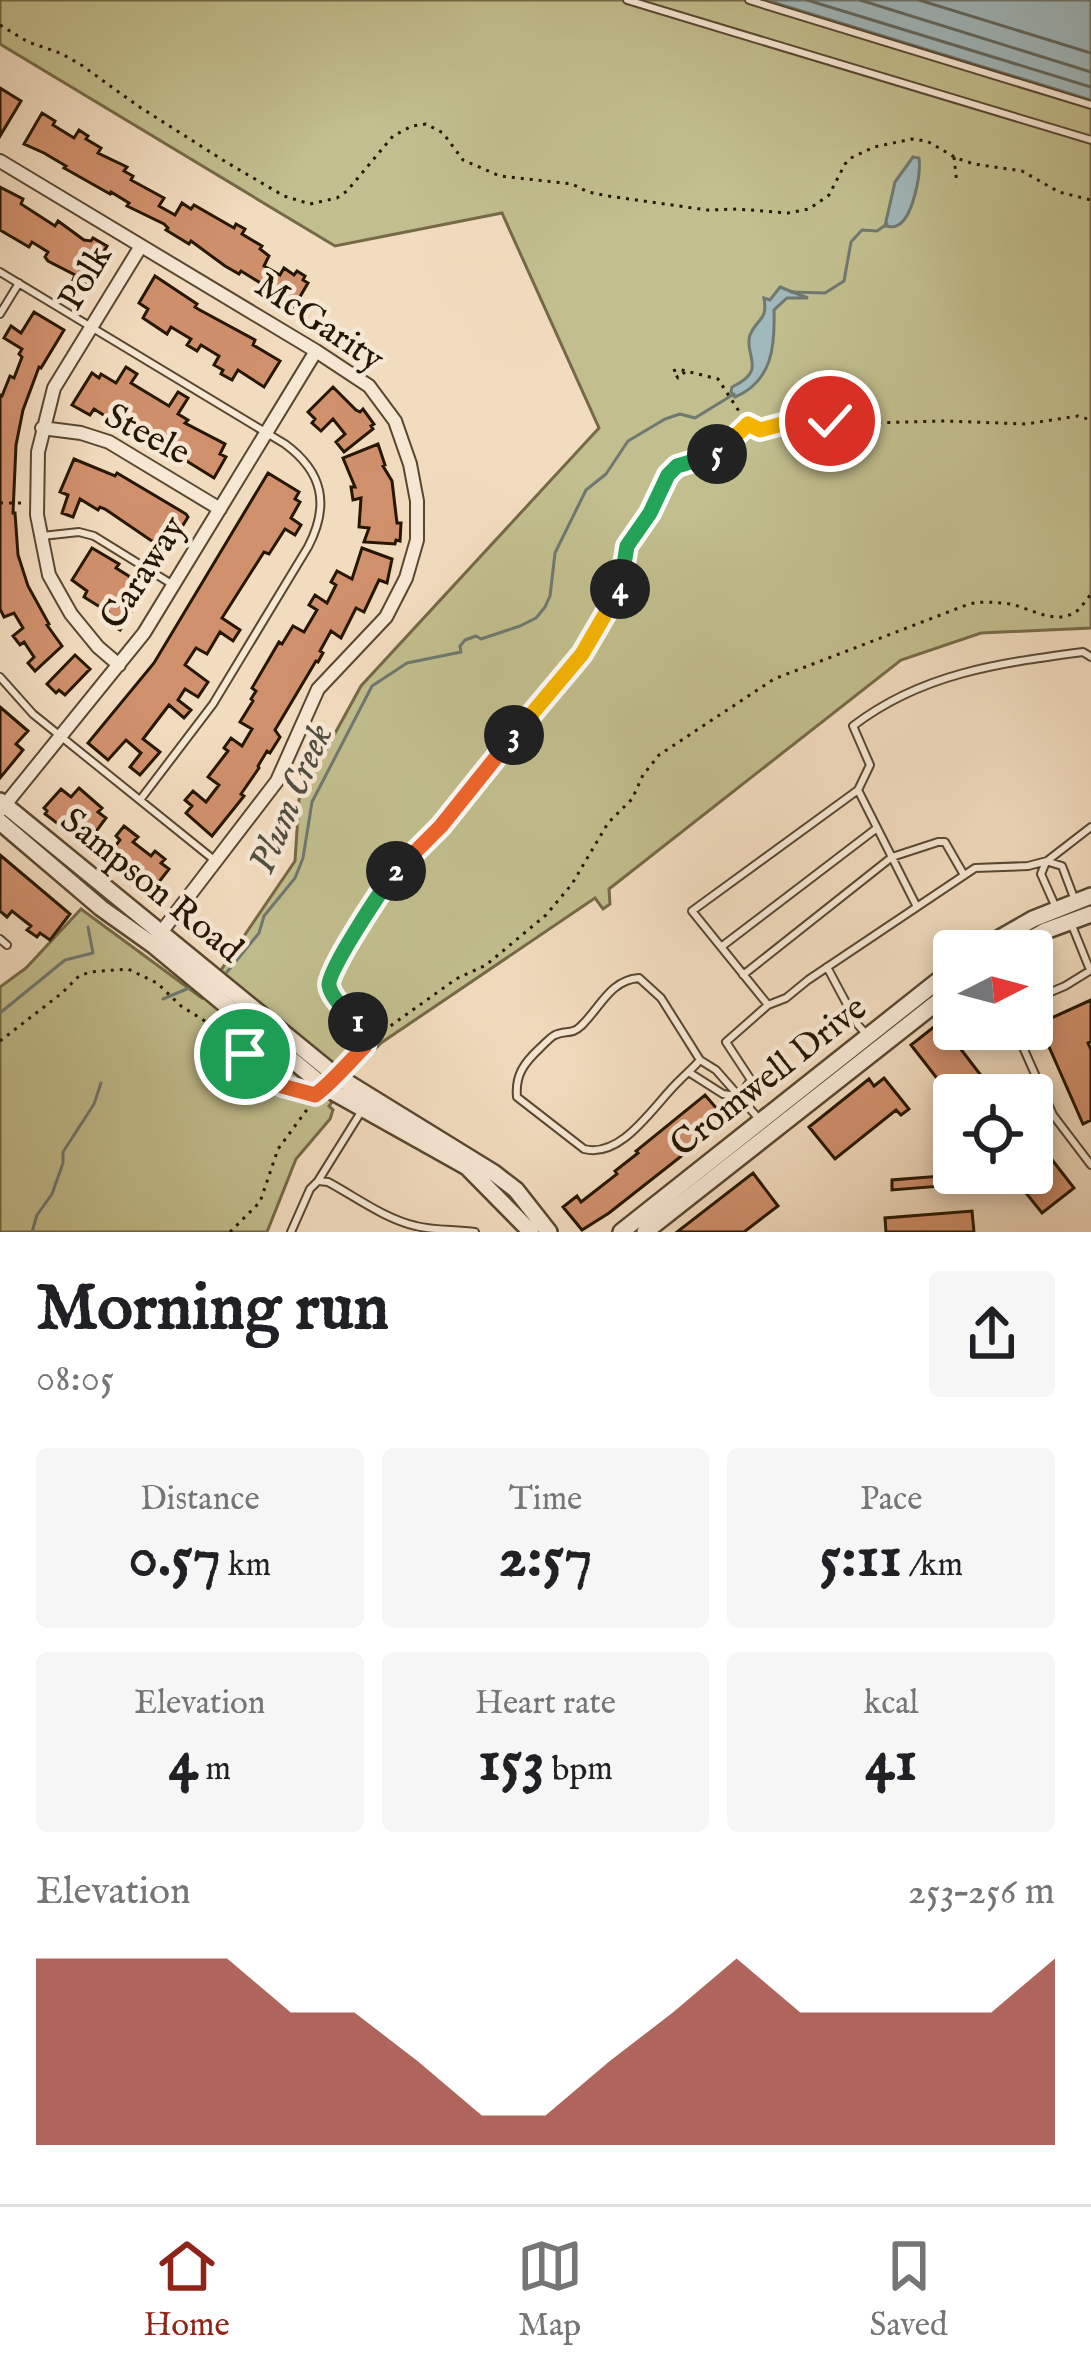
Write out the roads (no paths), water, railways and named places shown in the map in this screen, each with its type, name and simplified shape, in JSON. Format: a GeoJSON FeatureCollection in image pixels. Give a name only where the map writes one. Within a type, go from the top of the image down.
{"type":"FeatureCollection","features":[{"type":"Feature","properties":{"kind":"street","name":"McGarity"},"geometry":{"type":"LineString","coordinates":[[0,161],[369,386],[395,421],[410,464],[417,540],[406,578],[386,617],[318,689],[277,781],[157,939]]}},
{"type":"Feature","properties":{"kind":"street","name":"Polk"},"geometry":{"type":"LineString","coordinates":[[119,664],[71,614],[49,575],[37,503],[38,452],[55,388],[141,245]]}},
{"type":"Feature","properties":{"kind":"street","name":"Caraway"},"geometry":{"type":"LineString","coordinates":[[1,810],[144,633],[316,351]]}},
{"type":"Feature","properties":{"kind":"street","name":"Steele"},"geometry":{"type":"LineString","coordinates":[[42,428],[109,442],[220,509]]}},
{"type":"Feature","properties":{"kind":"street","name":"Sampson Road"},"geometry":{"type":"LineString","coordinates":[[1,810],[363,1109],[467,1167],[531,1232]]}},
{"type":"Feature","properties":{"kind":"street"},"geometry":{"type":"LineString","coordinates":[[1030,930],[1076,912]]}},
{"type":"Feature","properties":{"kind":"street"},"geometry":{"type":"LineString","coordinates":[[1045,930],[1076,912]]}},
{"type":"Feature","properties":{"kind":"street","name":"Cromwell Drive"},"geometry":{"type":"LineString","coordinates":[[621,1232],[933,985]]}},
{"type":"Feature","properties":{"kind":"street","name":"Cromwell Drive"},"geometry":{"type":"LineString","coordinates":[[645,1232],[933,1006]]}},
{"type":"Feature","properties":{"kind":"street","name":"Sampson Road"},"geometry":{"type":"LineString","coordinates":[[330,1082],[494,1173],[516,1190],[548,1232]]}},
{"type":"Feature","properties":{"kind":"lane"},"geometry":{"type":"LineString","coordinates":[[627,0],[1091,140]]}},
{"type":"Feature","properties":{"kind":"lane"},"geometry":{"type":"LineString","coordinates":[[749,0],[1091,105]]}},
{"type":"Feature","properties":{"kind":"lane"},"geometry":{"type":"LineString","coordinates":[[0,272],[301,456],[320,494],[320,522],[308,547],[213,704],[140,800]]}},
{"type":"Feature","properties":{"kind":"lane"},"geometry":{"type":"LineString","coordinates":[[0,314],[19,283]]}},
{"type":"Feature","properties":{"kind":"lane"},"geometry":{"type":"LineString","coordinates":[[40,536],[79,532],[94,536],[173,585]]}},
{"type":"Feature","properties":{"kind":"lane"},"geometry":{"type":"LineString","coordinates":[[768,1005],[692,911],[858,790],[870,765],[853,727],[932,681],[1006,662],[1083,652],[1091,657]]}},
{"type":"Feature","properties":{"kind":"lane"},"geometry":{"type":"LineString","coordinates":[[0,677],[33,714],[216,861]]}},
{"type":"Feature","properties":{"kind":"lane"},"geometry":{"type":"LineString","coordinates":[[858,790],[916,907]]}},
{"type":"Feature","properties":{"kind":"lane"},"geometry":{"type":"LineString","coordinates":[[721,947],[877,827]]}},
{"type":"Feature","properties":{"kind":"lane"},"geometry":{"type":"LineString","coordinates":[[739,1097],[751,1080],[726,1042],[768,1005],[786,998],[975,868],[1047,861],[1091,827]]}},
{"type":"Feature","properties":{"kind":"lane"},"geometry":{"type":"LineString","coordinates":[[743,975],[892,857],[946,842],[964,875]]}},
{"type":"Feature","properties":{"kind":"lane"},"geometry":{"type":"LineString","coordinates":[[1047,861],[1062,866],[1090,970],[1053,991]]}},
{"type":"Feature","properties":{"kind":"lane"},"geometry":{"type":"LineString","coordinates":[[1047,861],[1041,874],[1076,912]]}},
{"type":"Feature","properties":{"kind":"lane"},"geometry":{"type":"LineString","coordinates":[[827,967],[868,1036]]}},
{"type":"Feature","properties":{"kind":"lane"},"geometry":{"type":"LineString","coordinates":[[700,1060],[646,1119],[609,1149],[595,1152],[584,1149],[517,1097],[518,1076],[526,1061],[554,1035],[573,1032],[584,1023],[626,979],[639,978],[675,1018],[700,1060],[722,1076],[761,1121]]}},
{"type":"Feature","properties":{"kind":"lane"},"geometry":{"type":"LineString","coordinates":[[1024,1050],[1053,1115],[1091,1165]]}},
{"type":"Feature","properties":{"kind":"lane"},"geometry":{"type":"LineString","coordinates":[[689,1072],[723,1094],[739,1097]]}},
{"type":"Feature","properties":{"kind":"lane"},"geometry":{"type":"LineString","coordinates":[[714,1087],[722,1076]]}},
{"type":"Feature","properties":{"kind":"lane"},"geometry":{"type":"LineString","coordinates":[[291,1232],[310,1189],[363,1109]]}},
{"type":"Feature","properties":{"kind":"lane"},"geometry":{"type":"LineString","coordinates":[[318,1181],[414,1226],[475,1232]]}},
{"type":"Feature","properties":{"kind":"lane"},"geometry":{"type":"LineString","coordinates":[[504,1232],[519,1219]]}},
{"type":"Feature","properties":{"kind":"water"},"geometry":{"type":"Polygon","coordinates":[[[766,0],[1091,0],[1091,100],[766,0]]]}},
{"type":"Feature","properties":{"kind":"water"},"geometry":{"type":"Polygon","coordinates":[[[913,157],[919,158],[919,165],[911,206],[902,222],[885,226],[895,182],[913,157]]]}},
{"type":"Feature","properties":{"kind":"water"},"geometry":{"type":"Polygon","coordinates":[[[780,287],[808,298],[787,298],[774,310],[769,361],[757,382],[735,397],[732,387],[752,368],[750,335],[763,316],[764,298],[770,300],[780,287]]]}},
{"type":"Feature","properties":{"kind":"waterway","name":"Plum Creek"},"geometry":{"type":"LineString","coordinates":[[791,292],[825,293],[844,281],[851,242],[862,230],[877,231],[887,224]]}},
{"type":"Feature","properties":{"kind":"waterway","name":"Plum Creek"},"geometry":{"type":"LineString","coordinates":[[227,972],[295,878],[312,802],[372,686],[407,663],[461,652],[465,640],[481,639],[536,618],[550,596],[555,553],[586,490],[606,474],[628,441],[665,419],[680,414],[695,418],[734,394]]}},
{"type":"Feature","properties":{"kind":"waterway"},"geometry":{"type":"LineString","coordinates":[[0,1013],[65,960],[93,953],[88,927]]}},
{"type":"Feature","properties":{"kind":"waterway","name":"Plum Creek"},"geometry":{"type":"LineString","coordinates":[[163,999],[189,988]]}},
{"type":"Feature","properties":{"kind":"waterway","name":"Plum Creek"},"geometry":{"type":"LineString","coordinates":[[32,1232],[52,1194],[63,1152],[94,1104],[101,1083]]}}]}
